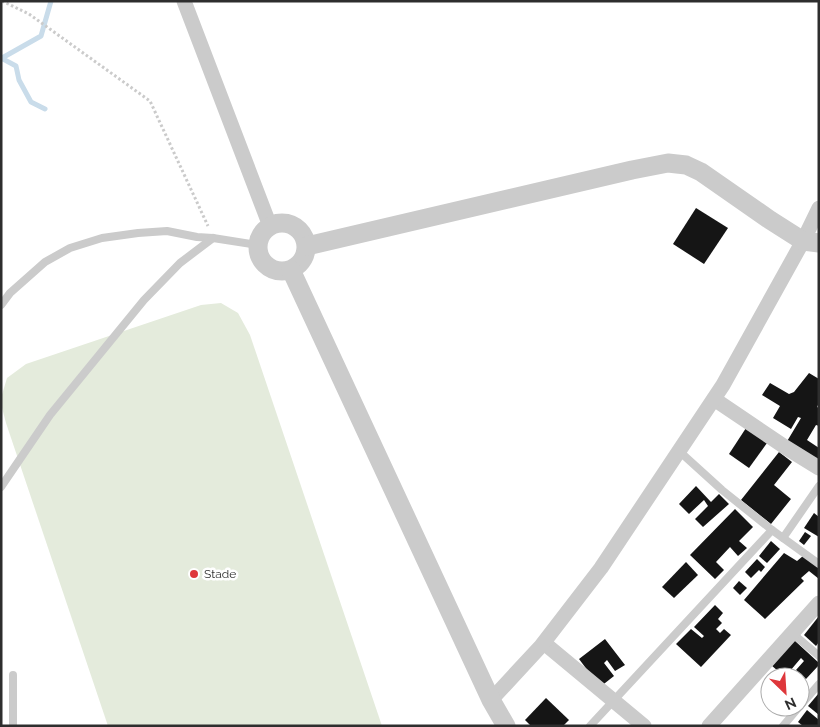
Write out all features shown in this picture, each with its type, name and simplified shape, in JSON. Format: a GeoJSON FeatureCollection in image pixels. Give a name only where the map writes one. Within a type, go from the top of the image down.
{"type":"FeatureCollection","features":[{"type":"Feature","properties":{"kind":"street"},"geometry":{"type":"LineString","coordinates":[[184,1],[270,226]]}},
{"type":"Feature","properties":{"kind":"street"},"geometry":{"type":"LineString","coordinates":[[306,246],[668,163],[686,165],[702,172],[770,220],[811,242]]}},
{"type":"Feature","properties":{"kind":"street"},"geometry":{"type":"LineString","coordinates":[[491,700],[544,643],[601,568],[679,452],[723,385],[811,242],[819,208]]}},
{"type":"Feature","properties":{"kind":"street"},"geometry":{"type":"LineString","coordinates":[[286,223],[300,231],[304,238],[306,253],[298,266],[283,272],[274,271],[261,261],[258,254],[258,245],[262,234],[270,226],[286,223]]}},
{"type":"Feature","properties":{"kind":"street"},"geometry":{"type":"LineString","coordinates":[[291,270],[491,700],[506,726]]}},
{"type":"Feature","properties":{"kind":"street"},"geometry":{"type":"LineString","coordinates":[[714,399],[819,468]]}},
{"type":"Feature","properties":{"kind":"street"},"geometry":{"type":"LineString","coordinates":[[709,726],[819,603]]}},
{"type":"Feature","properties":{"kind":"street"},"geometry":{"type":"LineString","coordinates":[[544,643],[644,726]]}},
{"type":"Feature","properties":{"kind":"lane"},"geometry":{"type":"LineString","coordinates":[[1,305],[10,293],[45,262],[70,248],[102,238],[167,231],[197,238],[213,238],[258,245]]}},
{"type":"Feature","properties":{"kind":"lane"},"geometry":{"type":"LineString","coordinates":[[1,487],[50,415],[144,300],[180,263],[213,238]]}},
{"type":"Feature","properties":{"kind":"lane"},"geometry":{"type":"LineString","coordinates":[[679,452],[722,490],[819,564]]}},
{"type":"Feature","properties":{"kind":"lane"},"geometry":{"type":"LineString","coordinates":[[783,538],[819,486]]}},
{"type":"Feature","properties":{"kind":"lane"},"geometry":{"type":"LineString","coordinates":[[590,726],[772,530]]}},
{"type":"Feature","properties":{"kind":"lane"},"geometry":{"type":"LineString","coordinates":[[792,633],[819,656]]}},
{"type":"Feature","properties":{"kind":"lane"},"geometry":{"type":"LineString","coordinates":[[13,675],[13,726]]}},
{"type":"Feature","properties":{"kind":"lane"},"geometry":{"type":"LineString","coordinates":[[810,694],[819,684]]}},
{"type":"Feature","properties":{"kind":"path"},"geometry":{"type":"LineString","coordinates":[[2,1],[29,14],[150,101],[213,238]]}},
{"type":"Feature","properties":{"kind":"green space","name":"Stade"},"geometry":{"type":"Polygon","coordinates":[[[221,303],[238,313],[250,335],[382,726],[108,726],[6,423],[1,398],[7,378],[26,364],[201,305],[221,303]]]}},
{"type":"Feature","properties":{"kind":"building"},"geometry":{"type":"Polygon","coordinates":[[[696,208],[728,228],[704,264],[673,244],[696,208]]]}},
{"type":"Feature","properties":{"kind":"building"},"geometry":{"type":"Polygon","coordinates":[[[809,373],[819,379],[819,403],[817,407],[819,408],[819,426],[816,425],[807,440],[819,448],[819,461],[786,443],[801,418],[798,417],[791,429],[773,418],[780,406],[762,395],[770,383],[789,394],[794,392],[809,373]]]}},
{"type":"Feature","properties":{"kind":"building"},"geometry":{"type":"Polygon","coordinates":[[[746,428],[767,443],[749,468],[729,454],[746,428]]]}},
{"type":"Feature","properties":{"kind":"building"},"geometry":{"type":"Polygon","coordinates":[[[779,452],[792,462],[774,485],[791,499],[771,524],[741,500],[779,452]]]}},
{"type":"Feature","properties":{"kind":"building"},"geometry":{"type":"Polygon","coordinates":[[[696,486],[711,502],[719,494],[729,504],[703,527],[695,519],[708,506],[704,500],[689,514],[679,504],[696,486]]]}},
{"type":"Feature","properties":{"kind":"building"},"geometry":{"type":"Polygon","coordinates":[[[735,509],[753,527],[739,541],[747,548],[738,556],[730,547],[716,562],[724,570],[715,579],[690,555],[735,509]]]}},
{"type":"Feature","properties":{"kind":"building"},"geometry":{"type":"Polygon","coordinates":[[[814,513],[819,517],[819,537],[804,528],[814,513]]]}},
{"type":"Feature","properties":{"kind":"building"},"geometry":{"type":"Polygon","coordinates":[[[805,532],[811,536],[804,545],[799,541],[805,532]]]}},
{"type":"Feature","properties":{"kind":"building"},"geometry":{"type":"Polygon","coordinates":[[[771,541],[780,549],[767,563],[759,556],[771,541]]]}},
{"type":"Feature","properties":{"kind":"building"},"geometry":{"type":"Polygon","coordinates":[[[784,553],[797,561],[803,556],[819,567],[819,579],[809,571],[801,578],[804,581],[765,619],[744,600],[784,553]]]}},
{"type":"Feature","properties":{"kind":"building"},"geometry":{"type":"Polygon","coordinates":[[[757,559],[765,567],[751,578],[745,572],[757,559]]]}},
{"type":"Feature","properties":{"kind":"building"},"geometry":{"type":"Polygon","coordinates":[[[686,562],[698,575],[674,598],[662,587],[686,562]]]}},
{"type":"Feature","properties":{"kind":"building"},"geometry":{"type":"Polygon","coordinates":[[[739,581],[747,588],[740,595],[733,588],[739,581]]]}},
{"type":"Feature","properties":{"kind":"building"},"geometry":{"type":"Polygon","coordinates":[[[715,605],[723,613],[718,619],[722,623],[716,629],[720,633],[724,629],[731,635],[701,667],[676,644],[691,629],[702,638],[704,636],[694,627],[715,605]]]}},
{"type":"Feature","properties":{"kind":"building"},"geometry":{"type":"Polygon","coordinates":[[[819,616],[819,642],[816,646],[804,635],[819,616]]]}},
{"type":"Feature","properties":{"kind":"building"},"geometry":{"type":"Polygon","coordinates":[[[605,639],[625,665],[615,671],[607,660],[604,663],[614,676],[600,687],[579,659],[605,639]]]}},
{"type":"Feature","properties":{"kind":"building"},"geometry":{"type":"Polygon","coordinates":[[[794,640],[819,663],[810,675],[810,667],[799,667],[804,661],[801,658],[793,667],[773,667],[771,665],[794,640]]]}},
{"type":"Feature","properties":{"kind":"building"},"geometry":{"type":"Polygon","coordinates":[[[819,693],[819,715],[810,708],[810,704],[819,693]]]}},
{"type":"Feature","properties":{"kind":"building"},"geometry":{"type":"Polygon","coordinates":[[[546,698],[569,720],[563,726],[531,726],[525,720],[546,698]]]}},
{"type":"Feature","properties":{"kind":"building"},"geometry":{"type":"Polygon","coordinates":[[[810,712],[819,720],[819,726],[803,726],[798,722],[802,717],[810,717],[810,712]]]}},
{"type":"Feature","properties":{"kind":"waterway"},"geometry":{"type":"LineString","coordinates":[[2,58],[41,36],[51,1]]}},
{"type":"Feature","properties":{"kind":"waterway"},"geometry":{"type":"LineString","coordinates":[[1,58],[16,66],[19,80],[31,102],[45,109]]}},
{"type":"Feature","properties":{"kind":"place","name":"Stade"},"geometry":{"type":"Point","coordinates":[194,574]}}]}
